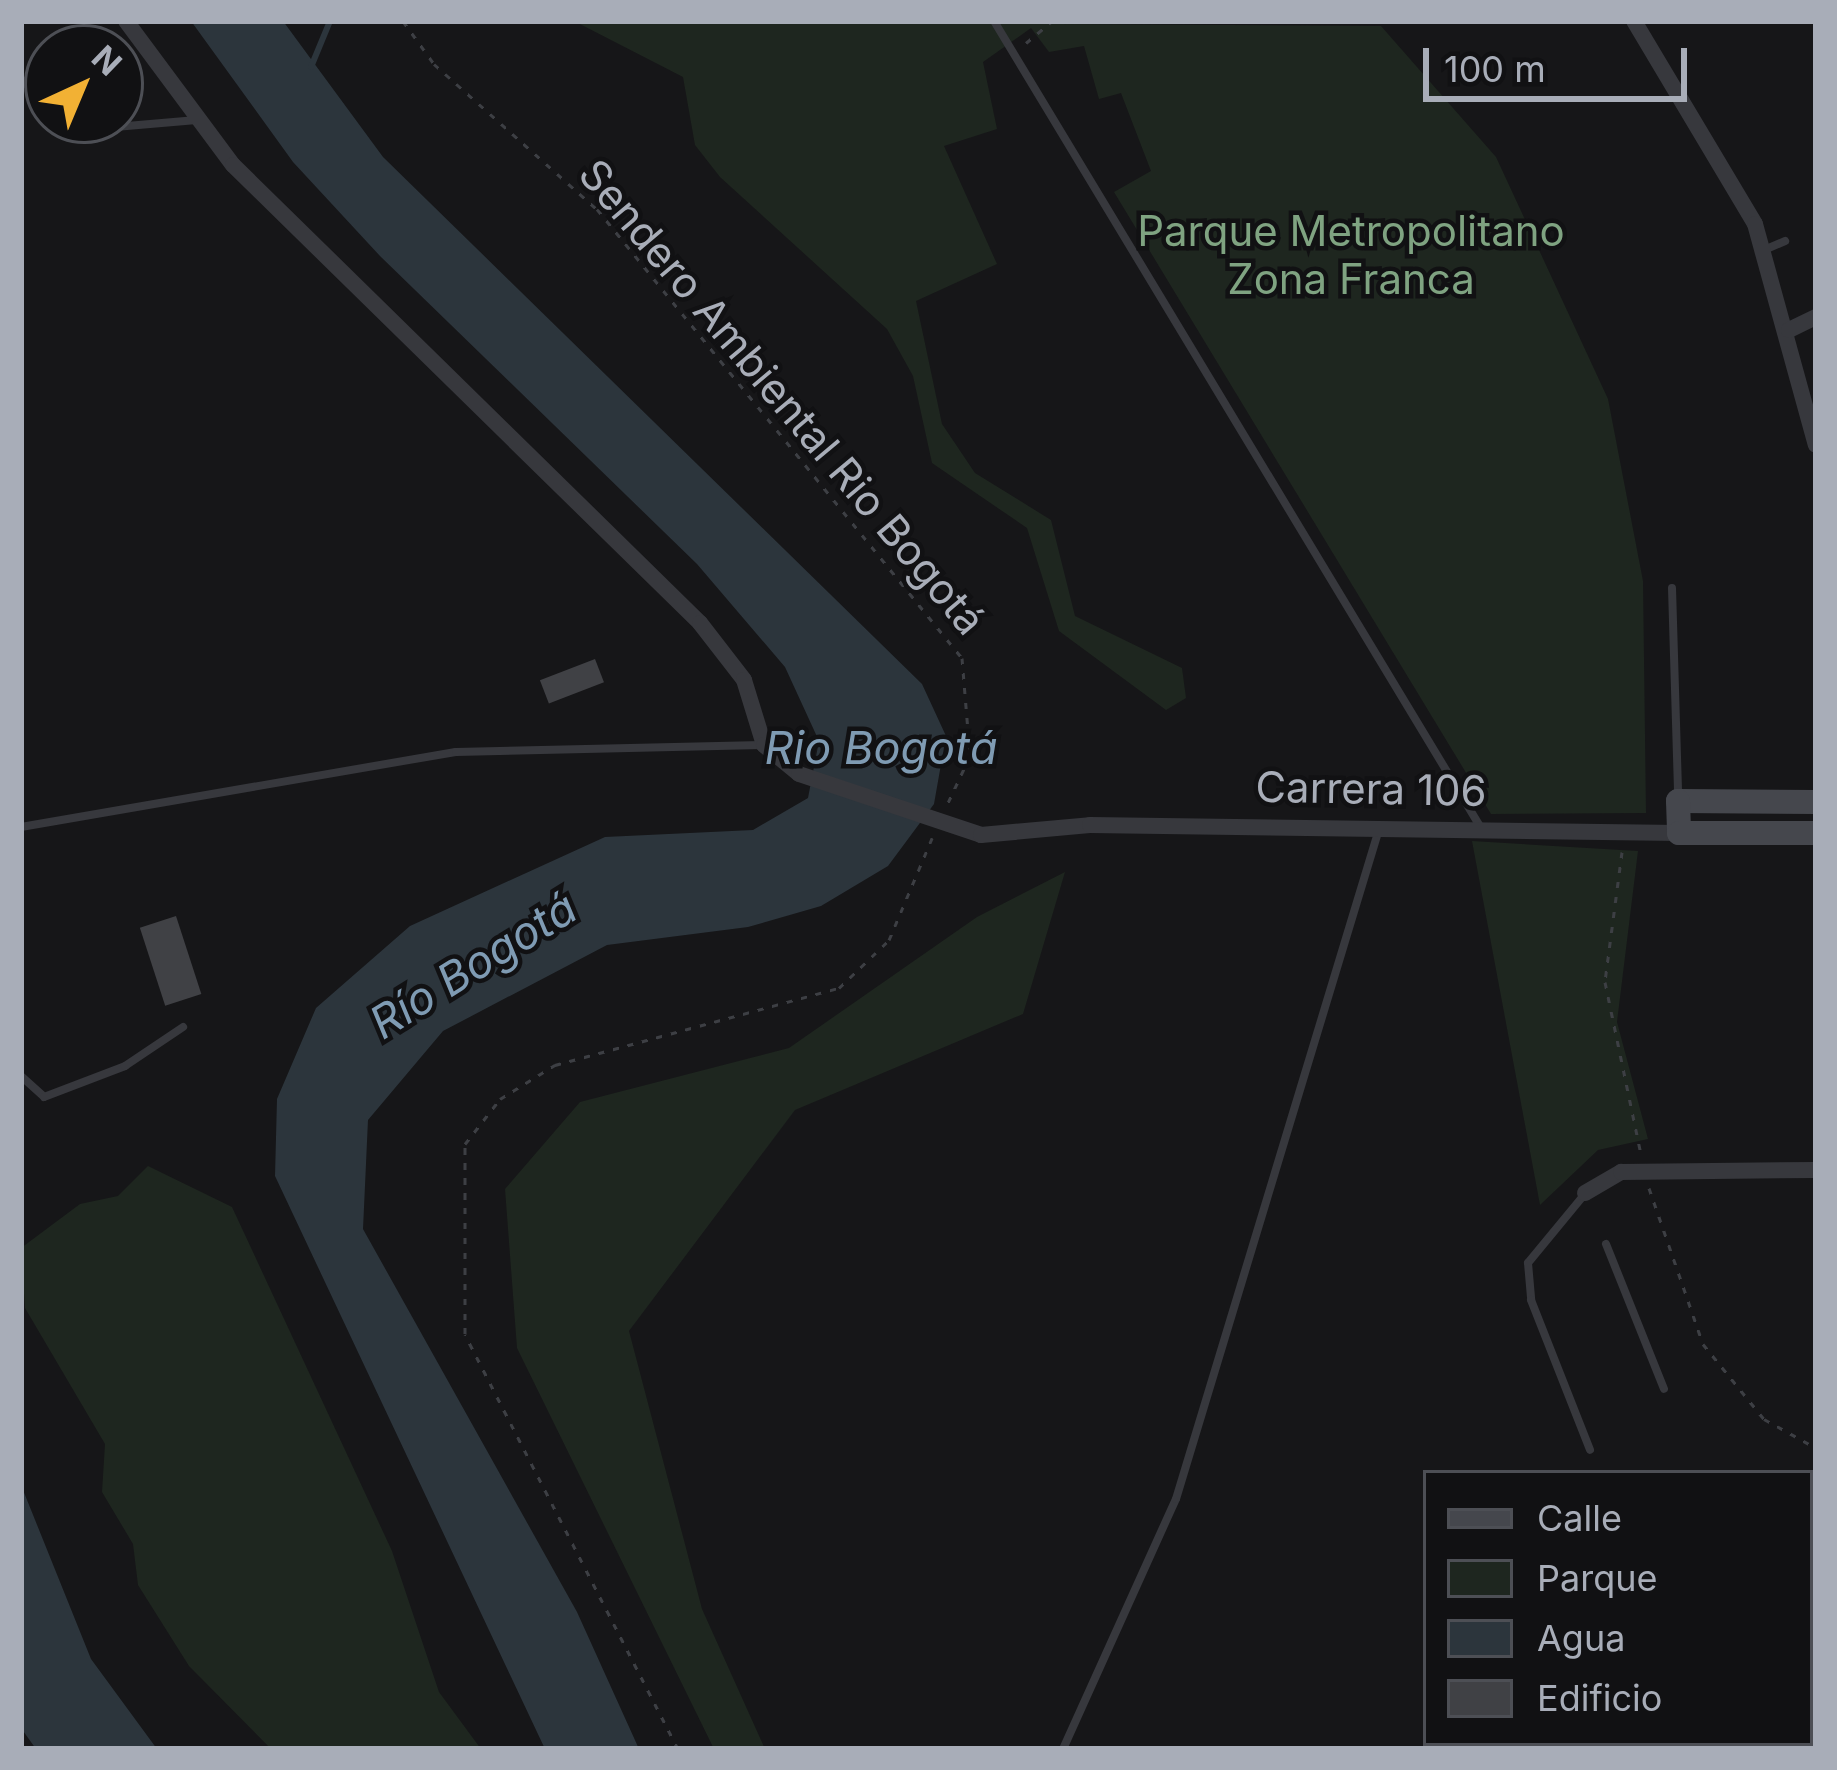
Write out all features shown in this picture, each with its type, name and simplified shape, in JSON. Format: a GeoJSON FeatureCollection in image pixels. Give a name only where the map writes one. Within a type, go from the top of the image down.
{"type":"FeatureCollection","features":[{"type":"Feature","properties":{"kind":"street"},"geometry":{"type":"LineString","coordinates":[[126,21],[197,120],[319,255],[700,623],[744,680],[764,746],[799,774],[931,827]]}},
{"type":"Feature","properties":{"kind":"street"},"geometry":{"type":"LineString","coordinates":[[1634,21],[1763,250],[1789,330],[1816,445]]}},
{"type":"Feature","properties":{"kind":"street"},"geometry":{"type":"LineString","coordinates":[[1789,330],[1816,317]]}},
{"type":"Feature","properties":{"kind":"street"},"geometry":{"type":"LineString","coordinates":[[1679,833],[1678,801],[1816,802]]}},
{"type":"Feature","properties":{"kind":"street","name":"Carrera 106"},"geometry":{"type":"LineString","coordinates":[[931,827],[1816,833]]}},
{"type":"Feature","properties":{"kind":"street"},"geometry":{"type":"LineString","coordinates":[[1585,1193],[1622,1172],[1816,1170]]}},
{"type":"Feature","properties":{"kind":"lane"},"geometry":{"type":"LineString","coordinates":[[994,21],[1482,830]]}},
{"type":"Feature","properties":{"kind":"lane"},"geometry":{"type":"LineString","coordinates":[[144,125],[197,120]]}},
{"type":"Feature","properties":{"kind":"lane"},"geometry":{"type":"LineString","coordinates":[[1763,250],[1785,241]]}},
{"type":"Feature","properties":{"kind":"lane"},"geometry":{"type":"LineString","coordinates":[[1672,588],[1678,801]]}},
{"type":"Feature","properties":{"kind":"lane"},"geometry":{"type":"LineString","coordinates":[[21,827],[456,752],[764,746]]}},
{"type":"Feature","properties":{"kind":"lane"},"geometry":{"type":"LineString","coordinates":[[1063,1749],[1176,1499],[1379,828]]}},
{"type":"Feature","properties":{"kind":"lane"},"geometry":{"type":"LineString","coordinates":[[21,1076],[44,1097],[125,1066],[183,1027]]}},
{"type":"Feature","properties":{"kind":"lane"},"geometry":{"type":"LineString","coordinates":[[1585,1193],[1528,1263],[1531,1300],[1590,1450]]}},
{"type":"Feature","properties":{"kind":"lane"},"geometry":{"type":"LineString","coordinates":[[1606,1244],[1664,1389]]}},
{"type":"Feature","properties":{"kind":"path","name":"Sendero Ambiental Rio Bogotá"},"geometry":{"type":"LineString","coordinates":[[403,21],[434,64],[597,209],[962,658],[970,756],[931,827],[889,940],[838,988],[555,1065],[500,1100],[465,1144],[465,1334],[678,1749]]}},
{"type":"Feature","properties":{"kind":"path"},"geometry":{"type":"LineString","coordinates":[[1028,80],[1024,45],[1052,21]]}},
{"type":"Feature","properties":{"kind":"green space","name":"Parque Metropolitano Zona Franca"},"geometry":{"type":"Polygon","coordinates":[[[574,21],[1381,26],[1496,157],[1608,399],[1643,581],[1646,813],[1491,814],[1114,192],[1151,171],[1121,93],[1099,99],[1084,46],[1049,52],[1031,28],[983,62],[997,129],[944,146],[997,264],[916,301],[942,424],[975,473],[1051,520],[1075,616],[1182,668],[1186,698],[1166,710],[1059,631],[1027,528],[932,463],[913,376],[887,329],[720,177],[695,145],[683,77],[574,21]]]}},
{"type":"Feature","properties":{"kind":"green space"},"geometry":{"type":"Polygon","coordinates":[[[1472,841],[1638,851],[1617,1022],[1648,1139],[1598,1150],[1540,1205],[1472,841]]]}},
{"type":"Feature","properties":{"kind":"green space"},"geometry":{"type":"Polygon","coordinates":[[[1065,872],[1023,1014],[795,1110],[629,1331],[702,1609],[765,1749],[714,1749],[517,1348],[505,1189],[580,1102],[789,1048],[977,917],[1065,872]]]}},
{"type":"Feature","properties":{"kind":"green space"},"geometry":{"type":"Polygon","coordinates":[[[148,1166],[232,1207],[392,1551],[439,1692],[481,1749],[271,1749],[189,1666],[138,1585],[133,1544],[102,1492],[105,1444],[25,1308],[21,1248],[80,1204],[118,1196],[148,1166]]]}},
{"type":"Feature","properties":{"kind":"water","name":"Rio Bogotá"},"geometry":{"type":"Polygon","coordinates":[[[191,21],[283,21],[383,157],[922,684],[946,736],[934,804],[888,866],[821,906],[748,927],[607,945],[443,1031],[368,1120],[363,1229],[577,1612],[639,1749],[545,1749],[275,1176],[277,1099],[316,1008],[410,926],[605,837],[753,830],[808,798],[819,741],[785,667],[697,564],[380,256],[293,162],[191,21]]]}},
{"type":"Feature","properties":{"kind":"water"},"geometry":{"type":"Polygon","coordinates":[[[21,1485],[91,1659],[157,1749],[36,1749],[21,1728],[21,1485]]]}},
{"type":"Feature","properties":{"kind":"building"},"geometry":{"type":"Polygon","coordinates":[[[595,659],[604,682],[549,703],[540,680],[595,659]]]}},
{"type":"Feature","properties":{"kind":"building"},"geometry":{"type":"Polygon","coordinates":[[[176,916],[201,994],[165,1006],[140,928],[176,916]]]}},
{"type":"Feature","properties":{"kind":"waterway"},"geometry":{"type":"LineString","coordinates":[[311,67],[330,21]]}},
{"type":"Feature","properties":{"kind":"water label","name":"Río Bogotá"},"geometry":{"type":"Point","coordinates":[473,965]}}]}
